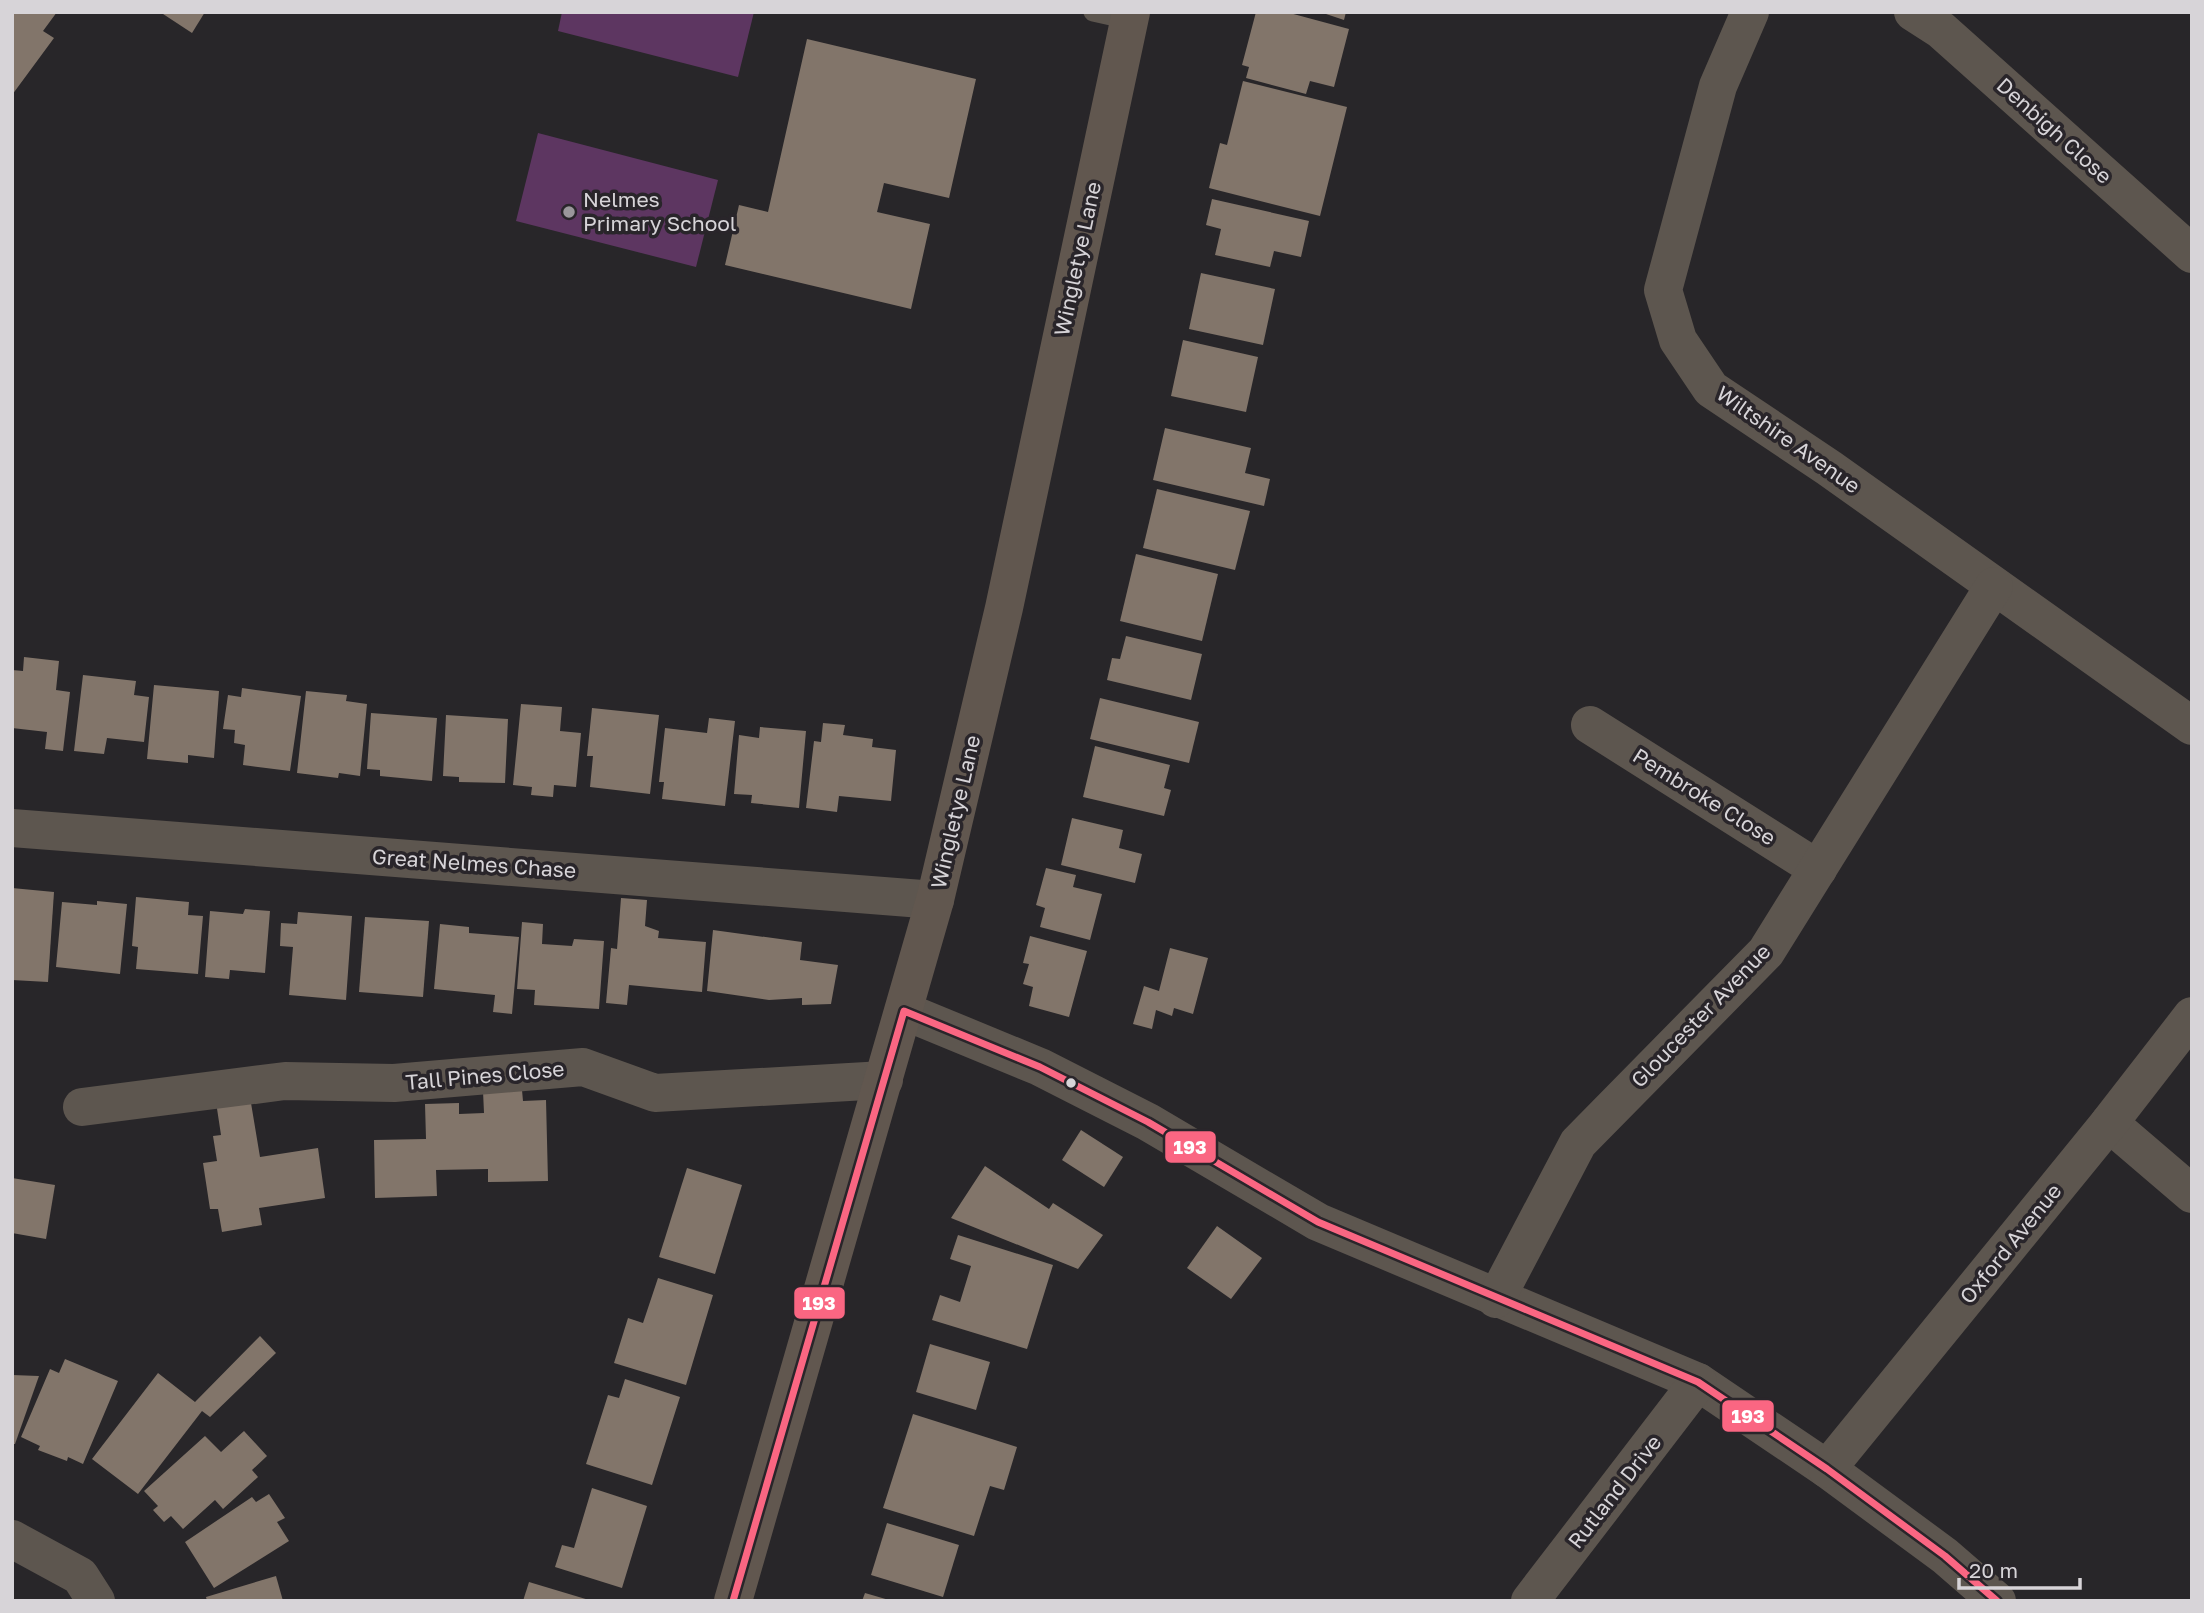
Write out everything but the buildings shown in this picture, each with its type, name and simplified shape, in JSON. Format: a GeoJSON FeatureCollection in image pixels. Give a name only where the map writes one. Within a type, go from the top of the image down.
{"type":"FeatureCollection","features":[{"type":"Feature","properties":{"kind":"street","name":"Wiltshire Avenue"},"geometry":{"type":"LineString","coordinates":[[1750,12],[1718,86],[1662,290],[1678,340],[1711,389],[1829,468],[2192,726]]}},
{"type":"Feature","properties":{"kind":"street","name":"Denbigh Close"},"geometry":{"type":"LineString","coordinates":[[1913,12],[1941,30],[2192,254]]}},
{"type":"Feature","properties":{"kind":"street","name":"Wingletye Lane"},"geometry":{"type":"LineString","coordinates":[[733,1601],[935,900],[1003,608],[1118,15]]}},
{"type":"Feature","properties":{"kind":"street","name":"Gloucester Avenue"},"geometry":{"type":"LineString","coordinates":[[1496,1299],[1578,1143],[1766,952],[1994,586]]}},
{"type":"Feature","properties":{"kind":"street","name":"Pembroke Close"},"geometry":{"type":"LineString","coordinates":[[1590,725],[1818,869]]}},
{"type":"Feature","properties":{"kind":"street","name":"Great Nelmes Chase"},"geometry":{"type":"LineString","coordinates":[[12,828],[935,900]]}},
{"type":"Feature","properties":{"kind":"street"},"geometry":{"type":"LineString","coordinates":[[904,1010],[1040,1067],[1148,1122],[1318,1222],[1698,1382],[1827,1469],[1945,1556],[1997,1601]]}},
{"type":"Feature","properties":{"kind":"street","name":"Oxford Avenue"},"geometry":{"type":"LineString","coordinates":[[1827,1469],[2109,1123],[2192,1016]]}},
{"type":"Feature","properties":{"kind":"street","name":"Tall Pines Close"},"geometry":{"type":"LineString","coordinates":[[82,1107],[285,1081],[394,1083],[583,1067],[655,1093],[884,1080]]}},
{"type":"Feature","properties":{"kind":"street"},"geometry":{"type":"LineString","coordinates":[[2109,1123],[2192,1194]]}},
{"type":"Feature","properties":{"kind":"street","name":"Rutland Drive"},"geometry":{"type":"LineString","coordinates":[[1530,1601],[1698,1382]]}},
{"type":"Feature","properties":{"kind":"street"},"geometry":{"type":"LineString","coordinates":[[12,1539],[80,1576],[96,1601]]}},
{"type":"Feature","properties":{"kind":"shaded area"},"geometry":{"type":"Polygon","coordinates":[[[562,12],[754,12],[738,77],[558,31],[562,12]]]}},
{"type":"Feature","properties":{"kind":"shaded area"},"geometry":{"type":"Polygon","coordinates":[[[538,133],[718,180],[696,267],[516,221],[538,133]]]}},
{"type":"Feature","properties":{"kind":"transit line","name":"193"},"geometry":{"type":"LineString","coordinates":[[733,1601],[904,1011],[1040,1067],[1148,1122],[1318,1222],[1698,1382],[1827,1469],[1945,1556],[1997,1601]]}},
{"type":"Feature","properties":{"kind":"place","name":"Nelmes Primary School"},"geometry":{"type":"Point","coordinates":[569,212]}}]}
